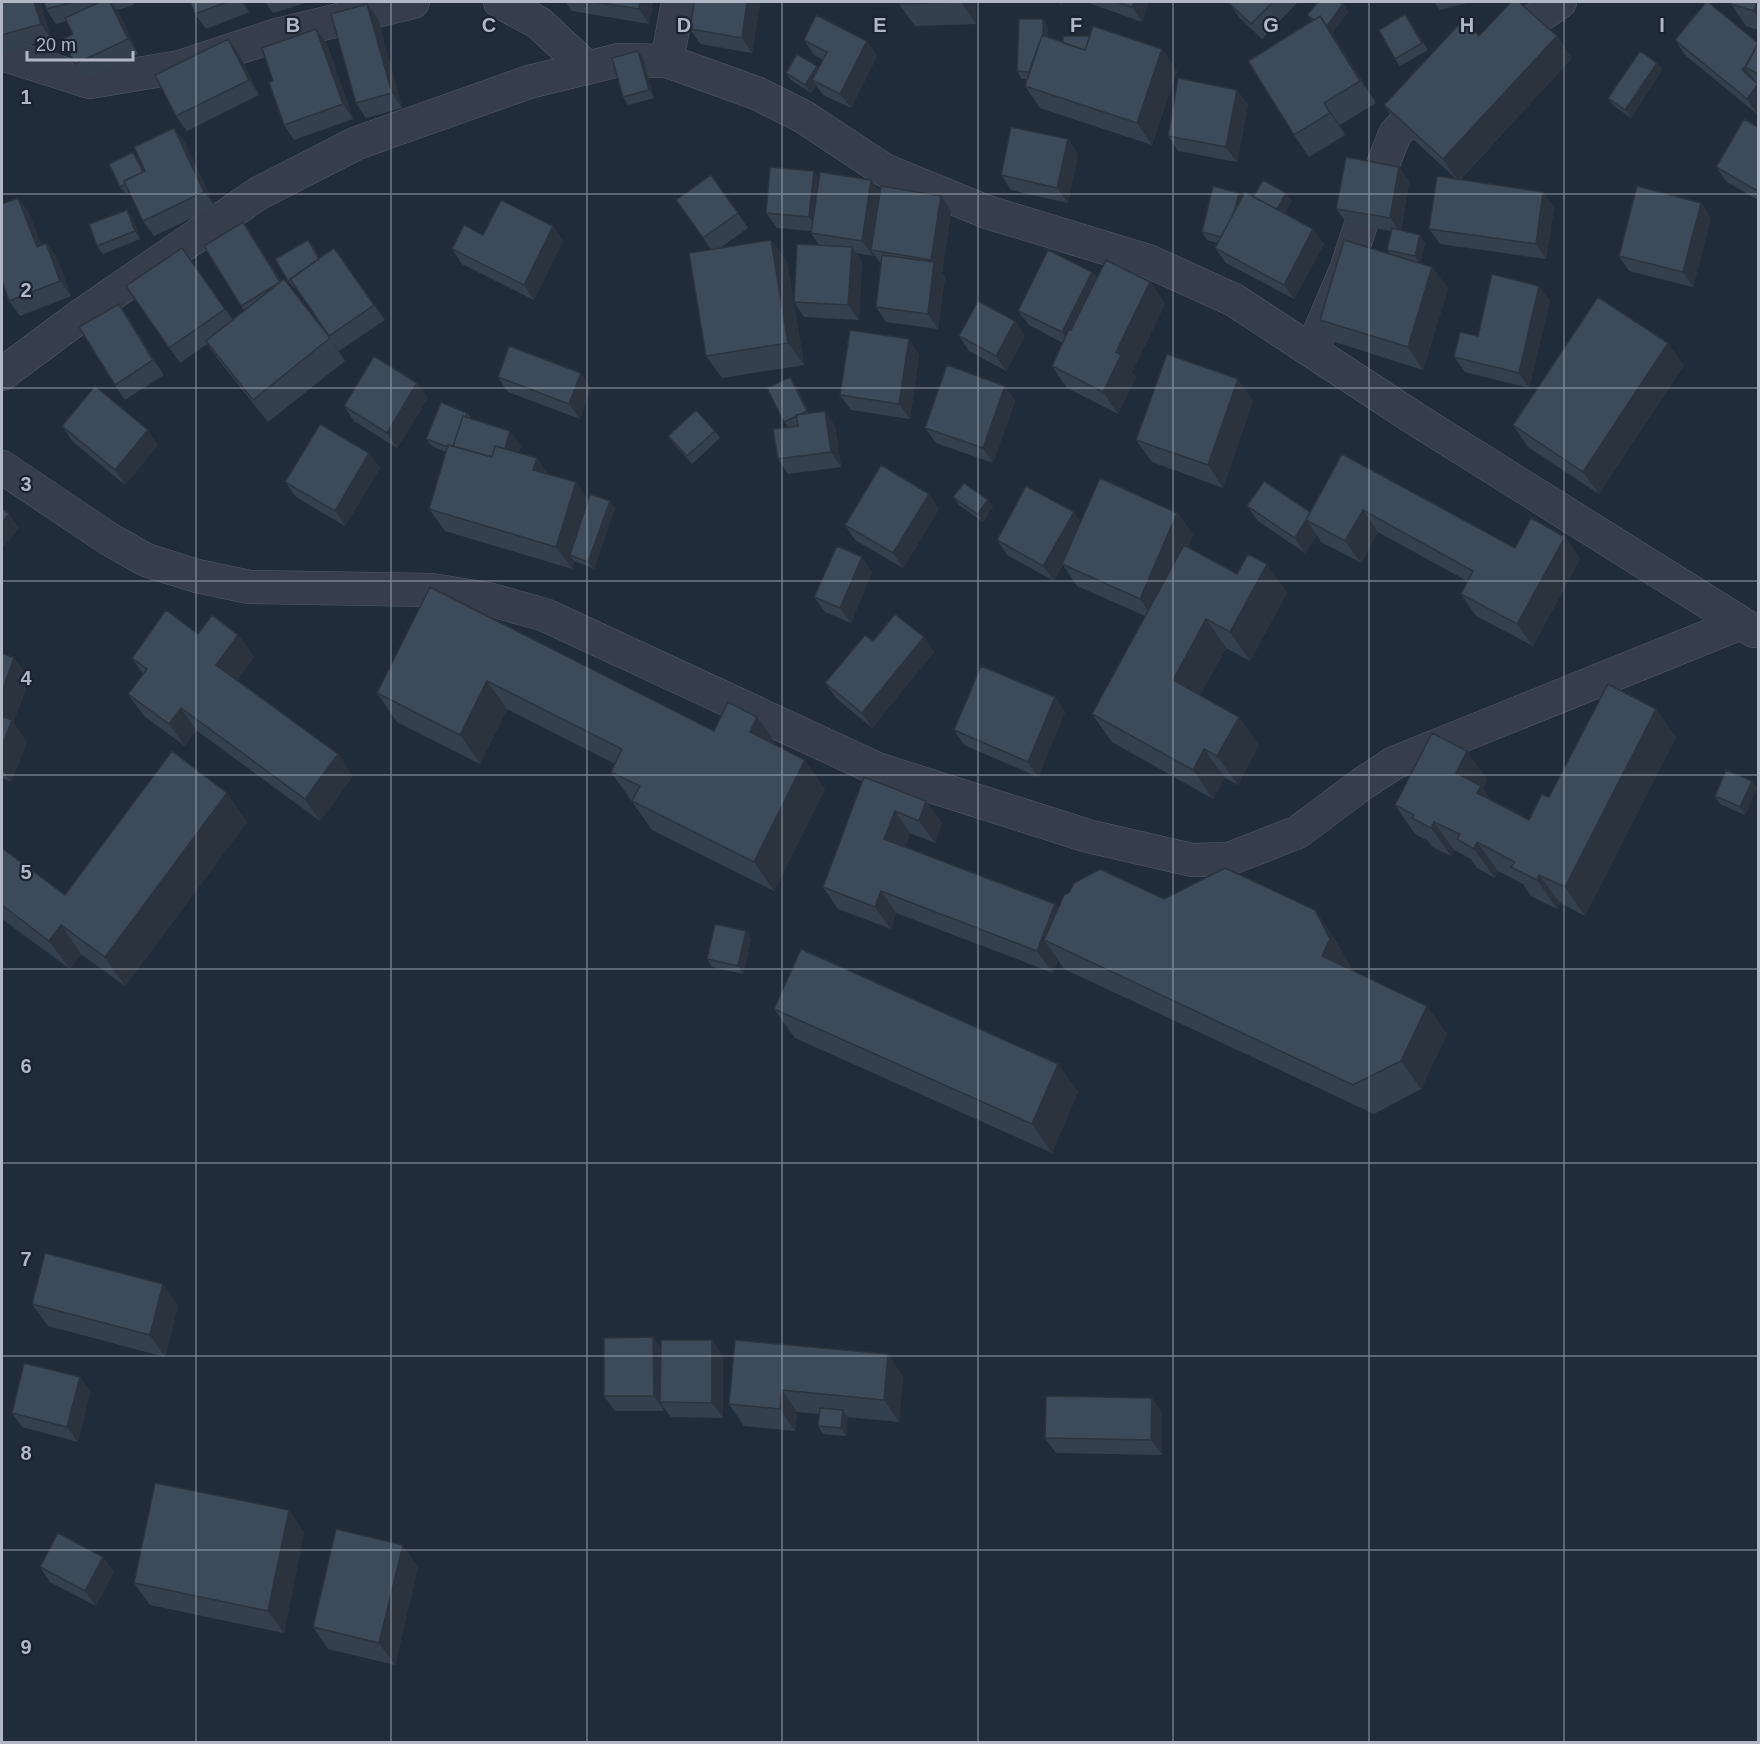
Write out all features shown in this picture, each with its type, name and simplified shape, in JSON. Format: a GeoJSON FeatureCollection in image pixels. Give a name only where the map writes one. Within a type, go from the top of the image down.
{"type":"FeatureCollection","features":[{"type":"Feature","properties":{"kind":"street"},"geometry":{"type":"LineString","coordinates":[[2,54],[90,82],[180,67],[277,34],[413,2]]}},
{"type":"Feature","properties":{"kind":"street"},"geometry":{"type":"LineString","coordinates":[[500,2],[539,23],[587,68]]}},
{"type":"Feature","properties":{"kind":"street"},"geometry":{"type":"LineString","coordinates":[[667,61],[678,2]]}},
{"type":"Feature","properties":{"kind":"street"},"geometry":{"type":"LineString","coordinates":[[1475,61],[1560,2]]}},
{"type":"Feature","properties":{"kind":"street"},"geometry":{"type":"LineString","coordinates":[[2,374],[83,314],[259,193],[357,143],[529,82],[619,60],[667,61],[756,93],[804,117],[884,170],[987,212],[1148,261],[1234,300],[1417,420],[1750,628]]}},
{"type":"Feature","properties":{"kind":"street"},"geometry":{"type":"LineString","coordinates":[[1312,351],[1346,270],[1370,197],[1395,134],[1439,86],[1448,80]]}},
{"type":"Feature","properties":{"kind":"street"},"geometry":{"type":"LineString","coordinates":[[2,467],[109,539],[146,560],[197,576],[249,586],[431,590],[488,599],[545,615],[877,769],[1088,836],[1192,860],[1228,859],[1298,832],[1394,763],[1750,628]]}},
{"type":"Feature","properties":{"kind":"building"},"geometry":{"type":"Polygon","coordinates":[[[2,2],[34,2],[41,24],[2,35],[2,2]]]}},
{"type":"Feature","properties":{"kind":"building"},"geometry":{"type":"Polygon","coordinates":[[[44,2],[74,2],[46,9],[44,2]]]}},
{"type":"Feature","properties":{"kind":"building"},"geometry":{"type":"Polygon","coordinates":[[[100,2],[110,2],[128,39],[75,64],[62,39],[73,34],[65,18],[100,2]]]}},
{"type":"Feature","properties":{"kind":"building"},"geometry":{"type":"Polygon","coordinates":[[[190,2],[227,2],[195,14],[190,2]]]}},
{"type":"Feature","properties":{"kind":"building"},"geometry":{"type":"Polygon","coordinates":[[[594,2],[640,2],[639,9],[594,2]]]}},
{"type":"Feature","properties":{"kind":"building"},"geometry":{"type":"Polygon","coordinates":[[[694,2],[747,2],[742,38],[690,29],[694,2]]]}},
{"type":"Feature","properties":{"kind":"building"},"geometry":{"type":"Polygon","coordinates":[[[899,2],[961,2],[899,4],[899,2]]]}},
{"type":"Feature","properties":{"kind":"building"},"geometry":{"type":"Polygon","coordinates":[[[1116,2],[1134,2],[1132,7],[1116,2]]]}},
{"type":"Feature","properties":{"kind":"building"},"geometry":{"type":"Polygon","coordinates":[[[1273,2],[1251,24],[1229,3],[1273,2]]]}},
{"type":"Feature","properties":{"kind":"building"},"geometry":{"type":"Polygon","coordinates":[[[1318,2],[1343,4],[1327,26],[1320,16],[1314,20],[1307,15],[1318,2]]]}},
{"type":"Feature","properties":{"kind":"building"},"geometry":{"type":"Polygon","coordinates":[[[1511,2],[1519,2],[1557,36],[1443,159],[1384,105],[1463,20],[1479,36],[1511,2]]]}},
{"type":"Feature","properties":{"kind":"building"},"geometry":{"type":"Polygon","coordinates":[[[1706,2],[1758,43],[1742,70],[1758,84],[1747,99],[1675,40],[1706,2]]]}},
{"type":"Feature","properties":{"kind":"building"},"geometry":{"type":"Polygon","coordinates":[[[1731,2],[1757,2],[1754,11],[1731,4],[1731,2]]]}},
{"type":"Feature","properties":{"kind":"building"},"geometry":{"type":"Polygon","coordinates":[[[367,4],[392,93],[356,103],[331,14],[367,4]]]}},
{"type":"Feature","properties":{"kind":"building"},"geometry":{"type":"Polygon","coordinates":[[[1405,14],[1422,43],[1395,59],[1379,30],[1405,14]]]}},
{"type":"Feature","properties":{"kind":"building"},"geometry":{"type":"Polygon","coordinates":[[[816,15],[867,41],[840,94],[812,80],[827,52],[804,40],[816,15]]]}},
{"type":"Feature","properties":{"kind":"building"},"geometry":{"type":"Polygon","coordinates":[[[1320,16],[1360,81],[1324,103],[1330,113],[1294,135],[1248,61],[1320,16]]]}},
{"type":"Feature","properties":{"kind":"building"},"geometry":{"type":"Polygon","coordinates":[[[1019,19],[1043,19],[1043,36],[1029,72],[1017,71],[1019,19]]]}},
{"type":"Feature","properties":{"kind":"building"},"geometry":{"type":"Polygon","coordinates":[[[1093,26],[1162,49],[1137,123],[1025,86],[1042,35],[1085,50],[1093,26]]]}},
{"type":"Feature","properties":{"kind":"building"},"geometry":{"type":"Polygon","coordinates":[[[316,29],[343,104],[284,125],[269,82],[273,81],[262,48],[316,29]]]}},
{"type":"Feature","properties":{"kind":"building"},"geometry":{"type":"Polygon","coordinates":[[[1063,36],[1090,36],[1085,50],[1063,43],[1063,36]]]}},
{"type":"Feature","properties":{"kind":"building"},"geometry":{"type":"Polygon","coordinates":[[[228,39],[249,80],[176,116],[155,75],[228,39]]]}},
{"type":"Feature","properties":{"kind":"building"},"geometry":{"type":"Polygon","coordinates":[[[1758,43],[1758,74],[1745,67],[1758,43]]]}},
{"type":"Feature","properties":{"kind":"building"},"geometry":{"type":"Polygon","coordinates":[[[638,51],[649,90],[623,97],[612,58],[638,51]]]}},
{"type":"Feature","properties":{"kind":"building"},"geometry":{"type":"Polygon","coordinates":[[[1640,51],[1657,63],[1625,110],[1608,98],[1640,51]]]}},
{"type":"Feature","properties":{"kind":"building"},"geometry":{"type":"Polygon","coordinates":[[[797,54],[817,66],[805,85],[786,73],[797,54]]]}},
{"type":"Feature","properties":{"kind":"building"},"geometry":{"type":"Polygon","coordinates":[[[1178,78],[1237,90],[1226,147],[1168,136],[1178,78]]]}},
{"type":"Feature","properties":{"kind":"building"},"geometry":{"type":"Polygon","coordinates":[[[1744,119],[1758,127],[1758,187],[1756,190],[1716,167],[1744,119]]]}},
{"type":"Feature","properties":{"kind":"building"},"geometry":{"type":"Polygon","coordinates":[[[1011,127],[1068,139],[1057,188],[1001,175],[1011,127]]]}},
{"type":"Feature","properties":{"kind":"building"},"geometry":{"type":"Polygon","coordinates":[[[174,128],[204,192],[143,221],[124,181],[145,171],[134,147],[174,128]]]}},
{"type":"Feature","properties":{"kind":"building"},"geometry":{"type":"Polygon","coordinates":[[[133,152],[143,172],[124,181],[125,184],[120,187],[109,164],[133,152]]]}},
{"type":"Feature","properties":{"kind":"building"},"geometry":{"type":"Polygon","coordinates":[[[1346,157],[1399,167],[1390,218],[1336,209],[1346,157]]]}},
{"type":"Feature","properties":{"kind":"building"},"geometry":{"type":"Polygon","coordinates":[[[770,167],[814,171],[809,217],[766,213],[770,167]]]}},
{"type":"Feature","properties":{"kind":"building"},"geometry":{"type":"Polygon","coordinates":[[[820,172],[871,180],[862,241],[811,233],[820,172]]]}},
{"type":"Feature","properties":{"kind":"building"},"geometry":{"type":"Polygon","coordinates":[[[711,175],[738,213],[703,238],[676,200],[711,175]]]}},
{"type":"Feature","properties":{"kind":"building"},"geometry":{"type":"Polygon","coordinates":[[[1437,176],[1543,192],[1536,244],[1429,229],[1437,176]]]}},
{"type":"Feature","properties":{"kind":"building"},"geometry":{"type":"Polygon","coordinates":[[[1263,180],[1286,193],[1277,209],[1253,197],[1263,180]]]}},
{"type":"Feature","properties":{"kind":"building"},"geometry":{"type":"Polygon","coordinates":[[[881,186],[941,196],[931,260],[871,250],[881,186]]]}},
{"type":"Feature","properties":{"kind":"building"},"geometry":{"type":"Polygon","coordinates":[[[1213,186],[1239,193],[1234,212],[1221,237],[1202,232],[1213,186]]]}},
{"type":"Feature","properties":{"kind":"building"},"geometry":{"type":"Polygon","coordinates":[[[1637,186],[1701,203],[1683,272],[1619,256],[1637,186]]]}},
{"type":"Feature","properties":{"kind":"building"},"geometry":{"type":"Polygon","coordinates":[[[1245,192],[1313,229],[1284,285],[1215,248],[1245,192]]]}},
{"type":"Feature","properties":{"kind":"building"},"geometry":{"type":"Polygon","coordinates":[[[18,198],[37,247],[46,243],[60,281],[9,301],[2,281],[2,204],[18,198]]]}},
{"type":"Feature","properties":{"kind":"building"},"geometry":{"type":"Polygon","coordinates":[[[501,200],[553,226],[524,285],[452,249],[464,225],[483,235],[501,200]]]}},
{"type":"Feature","properties":{"kind":"building"},"geometry":{"type":"Polygon","coordinates":[[[127,210],[135,231],[97,246],[89,224],[127,210]]]}},
{"type":"Feature","properties":{"kind":"building"},"geometry":{"type":"Polygon","coordinates":[[[243,222],[280,282],[241,306],[204,246],[243,222]]]}},
{"type":"Feature","properties":{"kind":"building"},"geometry":{"type":"Polygon","coordinates":[[[1392,228],[1420,235],[1415,256],[1387,250],[1392,228]]]}},
{"type":"Feature","properties":{"kind":"building"},"geometry":{"type":"Polygon","coordinates":[[[308,240],[319,259],[288,281],[275,259],[308,240]]]}},
{"type":"Feature","properties":{"kind":"building"},"geometry":{"type":"Polygon","coordinates":[[[771,240],[788,343],[706,356],[689,253],[771,240]]]}},
{"type":"Feature","properties":{"kind":"building"},"geometry":{"type":"Polygon","coordinates":[[[1344,240],[1432,267],[1408,347],[1320,320],[1344,240]]]}},
{"type":"Feature","properties":{"kind":"building"},"geometry":{"type":"Polygon","coordinates":[[[797,244],[852,247],[848,305],[794,302],[797,244]]]}},
{"type":"Feature","properties":{"kind":"building"},"geometry":{"type":"Polygon","coordinates":[[[182,248],[225,309],[169,348],[126,286],[182,248]]]}},
{"type":"Feature","properties":{"kind":"building"},"geometry":{"type":"Polygon","coordinates":[[[334,248],[374,305],[329,336],[290,279],[334,248]]]}},
{"type":"Feature","properties":{"kind":"building"},"geometry":{"type":"Polygon","coordinates":[[[1048,250],[1092,272],[1062,332],[1018,311],[1048,250]]]}},
{"type":"Feature","properties":{"kind":"building"},"geometry":{"type":"Polygon","coordinates":[[[882,255],[934,262],[928,314],[876,307],[882,255]]]}},
{"type":"Feature","properties":{"kind":"building"},"geometry":{"type":"Polygon","coordinates":[[[1106,260],[1150,282],[1116,352],[1121,355],[1103,392],[1052,366],[1106,260]]]}},
{"type":"Feature","properties":{"kind":"building"},"geometry":{"type":"Polygon","coordinates":[[[1492,274],[1539,286],[1519,373],[1454,357],[1460,332],[1478,336],[1492,274]]]}},
{"type":"Feature","properties":{"kind":"building"},"geometry":{"type":"Polygon","coordinates":[[[284,279],[330,338],[253,400],[206,341],[284,279]]]}},
{"type":"Feature","properties":{"kind":"building"},"geometry":{"type":"Polygon","coordinates":[[[1598,297],[1668,343],[1583,472],[1513,425],[1598,297]]]}},
{"type":"Feature","properties":{"kind":"building"},"geometry":{"type":"Polygon","coordinates":[[[978,301],[1015,321],[996,356],[959,336],[978,301]]]}},
{"type":"Feature","properties":{"kind":"building"},"geometry":{"type":"Polygon","coordinates":[[[119,304],[153,360],[115,385],[79,327],[119,304]]]}},
{"type":"Feature","properties":{"kind":"building"},"geometry":{"type":"Polygon","coordinates":[[[850,330],[909,339],[899,404],[840,395],[850,330]]]}},
{"type":"Feature","properties":{"kind":"building"},"geometry":{"type":"Polygon","coordinates":[[[509,346],[581,373],[569,404],[498,377],[509,346]]]}},
{"type":"Feature","properties":{"kind":"building"},"geometry":{"type":"Polygon","coordinates":[[[1167,354],[1238,379],[1208,465],[1136,440],[1167,354]]]}},
{"type":"Feature","properties":{"kind":"building"},"geometry":{"type":"Polygon","coordinates":[[[374,356],[417,383],[387,433],[344,406],[374,356]]]}},
{"type":"Feature","properties":{"kind":"building"},"geometry":{"type":"Polygon","coordinates":[[[947,365],[1005,386],[983,448],[925,428],[947,365]]]}},
{"type":"Feature","properties":{"kind":"building"},"geometry":{"type":"Polygon","coordinates":[[[790,377],[807,411],[784,422],[767,388],[790,377]]]}},
{"type":"Feature","properties":{"kind":"building"},"geometry":{"type":"Polygon","coordinates":[[[95,386],[148,430],[115,470],[62,426],[95,386]]]}},
{"type":"Feature","properties":{"kind":"building"},"geometry":{"type":"Polygon","coordinates":[[[441,402],[467,413],[466,417],[463,416],[453,446],[448,445],[448,447],[426,439],[441,402]]]}},
{"type":"Feature","properties":{"kind":"building"},"geometry":{"type":"Polygon","coordinates":[[[696,410],[715,431],[687,456],[668,436],[696,410]]]}},
{"type":"Feature","properties":{"kind":"building"},"geometry":{"type":"Polygon","coordinates":[[[825,411],[831,452],[778,459],[773,429],[798,426],[796,415],[825,411]]]}},
{"type":"Feature","properties":{"kind":"building"},"geometry":{"type":"Polygon","coordinates":[[[463,416],[510,431],[505,449],[495,446],[492,457],[453,446],[463,416]]]}},
{"type":"Feature","properties":{"kind":"building"},"geometry":{"type":"Polygon","coordinates":[[[320,424],[369,453],[335,511],[285,482],[320,424]]]}},
{"type":"Feature","properties":{"kind":"building"},"geometry":{"type":"Polygon","coordinates":[[[448,445],[492,457],[495,446],[537,458],[533,470],[576,482],[556,547],[429,509],[448,445]]]}},
{"type":"Feature","properties":{"kind":"building"},"geometry":{"type":"Polygon","coordinates":[[[1342,454],[1515,548],[1531,518],[1565,537],[1517,624],[1461,594],[1473,571],[1363,510],[1345,541],[1306,520],[1342,454]]]}},
{"type":"Feature","properties":{"kind":"building"},"geometry":{"type":"Polygon","coordinates":[[[881,465],[929,494],[893,553],[845,525],[881,465]]]}},
{"type":"Feature","properties":{"kind":"building"},"geometry":{"type":"Polygon","coordinates":[[[1100,478],[1177,513],[1140,599],[1062,564],[1100,478]]]}},
{"type":"Feature","properties":{"kind":"building"},"geometry":{"type":"Polygon","coordinates":[[[1264,481],[1310,512],[1295,538],[1247,506],[1264,481]]]}},
{"type":"Feature","properties":{"kind":"building"},"geometry":{"type":"Polygon","coordinates":[[[964,483],[988,500],[977,514],[953,497],[964,483]]]}},
{"type":"Feature","properties":{"kind":"building"},"geometry":{"type":"Polygon","coordinates":[[[1026,486],[1074,512],[1043,566],[997,540],[1026,486]]]}},
{"type":"Feature","properties":{"kind":"building"},"geometry":{"type":"Polygon","coordinates":[[[590,494],[610,501],[588,562],[570,555],[590,494]]]}},
{"type":"Feature","properties":{"kind":"building"},"geometry":{"type":"Polygon","coordinates":[[[2,508],[9,514],[2,522],[2,508]]]}},
{"type":"Feature","properties":{"kind":"building"},"geometry":{"type":"Polygon","coordinates":[[[1184,545],[1237,574],[1248,554],[1267,564],[1230,632],[1206,619],[1173,680],[1239,717],[1217,756],[1204,749],[1193,770],[1092,714],[1184,545]]]}},
{"type":"Feature","properties":{"kind":"building"},"geometry":{"type":"Polygon","coordinates":[[[837,546],[862,557],[840,608],[814,597],[837,546]]]}},
{"type":"Feature","properties":{"kind":"building"},"geometry":{"type":"Polygon","coordinates":[[[430,587],[714,731],[728,702],[757,717],[750,732],[805,760],[754,862],[632,801],[640,786],[611,772],[622,749],[487,681],[460,735],[377,693],[430,587]]]}},
{"type":"Feature","properties":{"kind":"building"},"geometry":{"type":"Polygon","coordinates":[[[166,610],[198,634],[212,615],[238,635],[216,665],[338,754],[305,799],[181,708],[169,724],[128,694],[147,669],[132,658],[166,610]]]}},
{"type":"Feature","properties":{"kind":"building"},"geometry":{"type":"Polygon","coordinates":[[[895,614],[924,637],[862,713],[825,683],[865,635],[873,641],[895,614]]]}},
{"type":"Feature","properties":{"kind":"building"},"geometry":{"type":"Polygon","coordinates":[[[2,653],[14,658],[2,691],[2,653]]]}},
{"type":"Feature","properties":{"kind":"building"},"geometry":{"type":"Polygon","coordinates":[[[981,666],[1055,697],[1028,762],[954,730],[981,666]]]}},
{"type":"Feature","properties":{"kind":"building"},"geometry":{"type":"Polygon","coordinates":[[[1608,684],[1656,709],[1565,887],[1539,875],[1537,880],[1511,867],[1515,862],[1477,842],[1474,849],[1457,839],[1460,834],[1434,822],[1431,828],[1412,818],[1414,815],[1395,805],[1432,733],[1467,751],[1456,773],[1481,786],[1477,793],[1529,820],[1542,794],[1549,797],[1608,684]]]}},
{"type":"Feature","properties":{"kind":"building"},"geometry":{"type":"Polygon","coordinates":[[[2,716],[12,720],[2,746],[2,716]]]}},
{"type":"Feature","properties":{"kind":"building"},"geometry":{"type":"Polygon","coordinates":[[[172,751],[227,793],[105,957],[61,925],[49,941],[2,905],[2,848],[65,895],[172,751]]]}},
{"type":"Feature","properties":{"kind":"building"},"geometry":{"type":"Polygon","coordinates":[[[1726,770],[1752,781],[1740,807],[1715,796],[1726,770]]]}},
{"type":"Feature","properties":{"kind":"building"},"geometry":{"type":"Polygon","coordinates":[[[864,777],[926,801],[919,821],[895,811],[884,839],[1055,904],[1037,951],[881,891],[875,907],[823,887],[864,777]]]}},
{"type":"Feature","properties":{"kind":"building"},"geometry":{"type":"Polygon","coordinates":[[[1225,868],[1315,910],[1330,939],[1322,956],[1427,1006],[1401,1061],[1353,1085],[1044,940],[1064,895],[1069,893],[1074,883],[1100,869],[1164,899],[1225,868]]]}},
{"type":"Feature","properties":{"kind":"building"},"geometry":{"type":"Polygon","coordinates":[[[715,924],[746,931],[738,966],[707,959],[715,924]]]}},
{"type":"Feature","properties":{"kind":"building"},"geometry":{"type":"Polygon","coordinates":[[[801,949],[1058,1064],[1032,1124],[774,1009],[801,949]]]}},
{"type":"Feature","properties":{"kind":"building"},"geometry":{"type":"Polygon","coordinates":[[[45,1253],[163,1284],[150,1335],[32,1304],[45,1253]]]}},
{"type":"Feature","properties":{"kind":"building"},"geometry":{"type":"Polygon","coordinates":[[[653,1337],[654,1396],[604,1396],[604,1338],[653,1337]]]}},
{"type":"Feature","properties":{"kind":"building"},"geometry":{"type":"Polygon","coordinates":[[[661,1340],[712,1340],[712,1403],[660,1402],[661,1340]]]}},
{"type":"Feature","properties":{"kind":"building"},"geometry":{"type":"Polygon","coordinates":[[[735,1340],[888,1354],[884,1400],[782,1390],[780,1409],[729,1404],[735,1340]]]}},
{"type":"Feature","properties":{"kind":"building"},"geometry":{"type":"Polygon","coordinates":[[[24,1363],[80,1377],[67,1427],[12,1413],[24,1363]]]}},
{"type":"Feature","properties":{"kind":"building"},"geometry":{"type":"Polygon","coordinates":[[[1046,1396],[1152,1398],[1151,1440],[1045,1438],[1046,1396]]]}},
{"type":"Feature","properties":{"kind":"building"},"geometry":{"type":"Polygon","coordinates":[[[820,1408],[843,1410],[841,1428],[818,1426],[820,1408]]]}},
{"type":"Feature","properties":{"kind":"building"},"geometry":{"type":"Polygon","coordinates":[[[155,1483],[289,1510],[268,1611],[134,1583],[155,1483]]]}},
{"type":"Feature","properties":{"kind":"building"},"geometry":{"type":"Polygon","coordinates":[[[336,1529],[403,1545],[379,1643],[313,1627],[336,1529]]]}},
{"type":"Feature","properties":{"kind":"building"},"geometry":{"type":"Polygon","coordinates":[[[58,1533],[103,1557],[85,1591],[40,1567],[58,1533]]]}}]}
